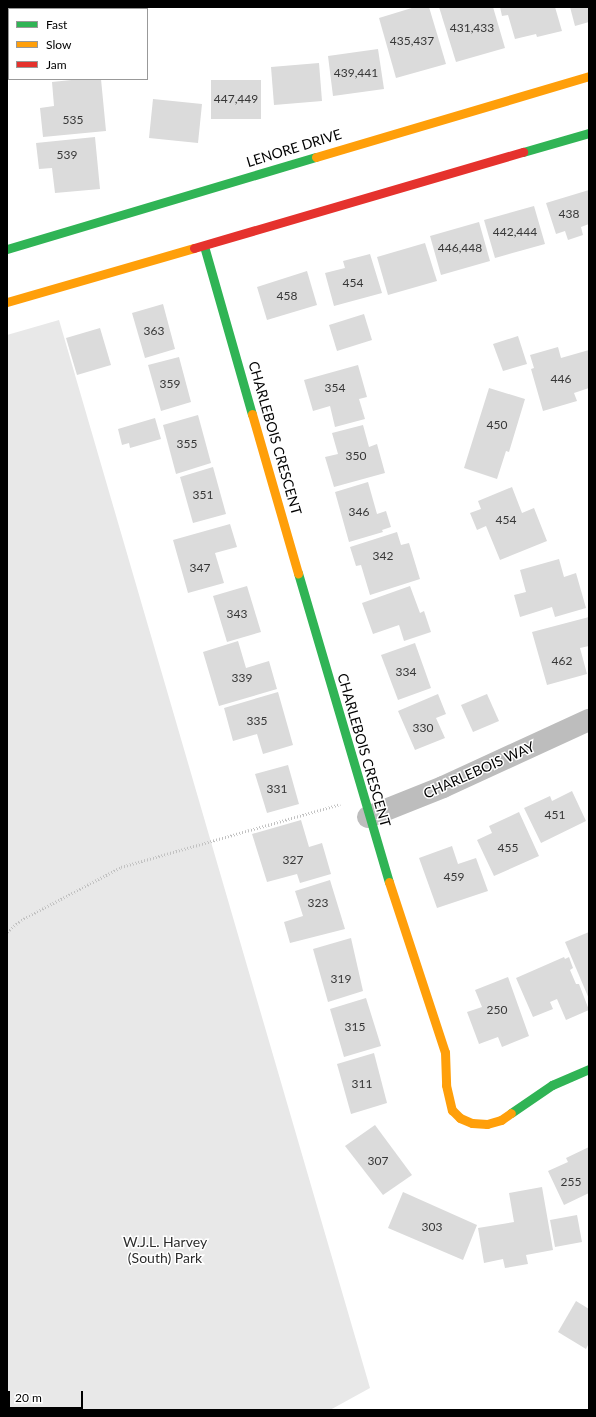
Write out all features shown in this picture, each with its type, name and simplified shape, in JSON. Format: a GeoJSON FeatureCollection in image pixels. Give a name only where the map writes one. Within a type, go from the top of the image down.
{"type":"FeatureCollection","features":[{"type":"Feature","properties":{"kind":"main road","name":"LENORE DRIVE"},"geometry":{"type":"LineString","coordinates":[[7,250],[589,76]]}},
{"type":"Feature","properties":{"kind":"main road"},"geometry":{"type":"LineString","coordinates":[[7,302],[589,133]]}},
{"type":"Feature","properties":{"kind":"main road","name":"CHARLEBOIS CRESCENT"},"geometry":{"type":"LineString","coordinates":[[204,246],[368,817],[445,1052],[447,1090],[452,1110],[460,1118],[472,1123],[487,1124],[502,1120],[552,1085],[589,1069]]}},
{"type":"Feature","properties":{"kind":"street","name":"CHARLEBOIS WAY"},"geometry":{"type":"LineString","coordinates":[[368,817],[443,787],[589,720]]}},
{"type":"Feature","properties":{"kind":"path"},"geometry":{"type":"LineString","coordinates":[[7,932],[21,920],[121,867],[342,804],[338,795],[360,785]]}},
{"type":"Feature","properties":{"kind":"green space","name":"W.J.L. Harvey (South) Park"},"geometry":{"type":"Polygon","coordinates":[[[59,320],[370,1388],[330,1410],[7,1410],[7,335],[59,320]]]}},
{"type":"Feature","properties":{"kind":"building"},"geometry":{"type":"Polygon","coordinates":[[[415,7],[429,7],[446,64],[396,78],[379,18],[415,7]]]}},
{"type":"Feature","properties":{"kind":"building"},"geometry":{"type":"Polygon","coordinates":[[[439,7],[493,7],[505,48],[456,62],[439,7]]]}},
{"type":"Feature","properties":{"kind":"building"},"geometry":{"type":"Polygon","coordinates":[[[500,7],[555,7],[562,31],[537,37],[536,34],[515,39],[508,15],[502,16],[500,7]]]}},
{"type":"Feature","properties":{"kind":"building"},"geometry":{"type":"Polygon","coordinates":[[[570,7],[589,7],[589,22],[575,26],[570,7]]]}},
{"type":"Feature","properties":{"kind":"building"},"geometry":{"type":"Polygon","coordinates":[[[378,49],[384,89],[333,96],[328,56],[378,49]]]}},
{"type":"Feature","properties":{"kind":"building"},"geometry":{"type":"Polygon","coordinates":[[[319,63],[322,101],[274,105],[271,67],[319,63]]]}},
{"type":"Feature","properties":{"kind":"building"},"geometry":{"type":"Polygon","coordinates":[[[71,80],[101,80],[106,131],[43,137],[40,108],[54,106],[52,82],[71,80]]]}},
{"type":"Feature","properties":{"kind":"building"},"geometry":{"type":"Polygon","coordinates":[[[211,80],[261,80],[261,119],[211,119],[211,80]]]}},
{"type":"Feature","properties":{"kind":"building"},"geometry":{"type":"Polygon","coordinates":[[[153,99],[202,104],[198,143],[149,138],[153,99]]]}},
{"type":"Feature","properties":{"kind":"building"},"geometry":{"type":"Polygon","coordinates":[[[95,137],[100,189],[55,193],[52,168],[39,169],[36,143],[95,137]]]}},
{"type":"Feature","properties":{"kind":"building"},"geometry":{"type":"Polygon","coordinates":[[[589,190],[589,224],[581,227],[583,235],[568,240],[565,231],[556,234],[546,203],[589,190]]]}},
{"type":"Feature","properties":{"kind":"building"},"geometry":{"type":"Polygon","coordinates":[[[534,206],[545,244],[495,258],[484,220],[534,206]]]}},
{"type":"Feature","properties":{"kind":"building"},"geometry":{"type":"Polygon","coordinates":[[[479,222],[490,261],[441,275],[430,236],[479,222]]]}},
{"type":"Feature","properties":{"kind":"building"},"geometry":{"type":"Polygon","coordinates":[[[425,243],[437,281],[388,295],[377,257],[425,243]]]}},
{"type":"Feature","properties":{"kind":"building"},"geometry":{"type":"Polygon","coordinates":[[[370,254],[382,293],[334,306],[325,273],[345,268],[343,261],[370,254]]]}},
{"type":"Feature","properties":{"kind":"building"},"geometry":{"type":"Polygon","coordinates":[[[307,271],[317,305],[267,320],[257,287],[307,271]]]}},
{"type":"Feature","properties":{"kind":"building"},"geometry":{"type":"Polygon","coordinates":[[[163,304],[175,349],[145,358],[132,313],[163,304]]]}},
{"type":"Feature","properties":{"kind":"building"},"geometry":{"type":"Polygon","coordinates":[[[364,314],[372,340],[337,351],[329,325],[364,314]]]}},
{"type":"Feature","properties":{"kind":"building"},"geometry":{"type":"Polygon","coordinates":[[[100,328],[111,365],[77,375],[66,338],[100,328]]]}},
{"type":"Feature","properties":{"kind":"building"},"geometry":{"type":"Polygon","coordinates":[[[518,336],[527,364],[503,371],[493,344],[518,336]]]}},
{"type":"Feature","properties":{"kind":"building"},"geometry":{"type":"Polygon","coordinates":[[[558,347],[561,358],[589,350],[589,388],[574,393],[577,401],[543,411],[531,369],[534,368],[530,355],[558,347]]]}},
{"type":"Feature","properties":{"kind":"building"},"geometry":{"type":"Polygon","coordinates":[[[179,357],[191,402],[161,411],[148,365],[179,357]]]}},
{"type":"Feature","properties":{"kind":"building"},"geometry":{"type":"Polygon","coordinates":[[[358,365],[367,397],[359,399],[365,419],[335,427],[330,406],[313,411],[304,380],[358,365]]]}},
{"type":"Feature","properties":{"kind":"building"},"geometry":{"type":"Polygon","coordinates":[[[489,388],[525,399],[509,452],[506,451],[497,479],[464,468],[489,388]]]}},
{"type":"Feature","properties":{"kind":"building"},"geometry":{"type":"Polygon","coordinates":[[[198,415],[211,463],[176,474],[163,425],[198,415]]]}},
{"type":"Feature","properties":{"kind":"building"},"geometry":{"type":"Polygon","coordinates":[[[155,418],[161,439],[130,448],[129,443],[122,445],[118,429],[155,418]]]}},
{"type":"Feature","properties":{"kind":"building"},"geometry":{"type":"Polygon","coordinates":[[[363,425],[369,447],[377,444],[385,473],[334,487],[325,457],[338,454],[332,433],[363,425]]]}},
{"type":"Feature","properties":{"kind":"building"},"geometry":{"type":"Polygon","coordinates":[[[213,467],[226,514],[193,523],[180,477],[213,467]]]}},
{"type":"Feature","properties":{"kind":"building"},"geometry":{"type":"Polygon","coordinates":[[[368,482],[377,514],[386,511],[391,527],[382,530],[383,532],[349,542],[335,492],[368,482]]]}},
{"type":"Feature","properties":{"kind":"building"},"geometry":{"type":"Polygon","coordinates":[[[512,487],[522,513],[534,508],[547,541],[500,560],[486,526],[477,530],[470,513],[481,509],[478,501],[512,487]]]}},
{"type":"Feature","properties":{"kind":"building"},"geometry":{"type":"Polygon","coordinates":[[[230,524],[237,547],[215,553],[224,583],[188,593],[173,540],[230,524]]]}},
{"type":"Feature","properties":{"kind":"building"},"geometry":{"type":"Polygon","coordinates":[[[397,532],[401,545],[409,543],[420,579],[370,595],[361,565],[356,566],[350,547],[397,532]]]}},
{"type":"Feature","properties":{"kind":"building"},"geometry":{"type":"Polygon","coordinates":[[[559,559],[564,577],[576,573],[586,608],[555,617],[552,607],[520,617],[514,595],[526,592],[520,570],[559,559]]]}},
{"type":"Feature","properties":{"kind":"building"},"geometry":{"type":"Polygon","coordinates":[[[247,586],[261,632],[227,642],[213,596],[247,586]]]}},
{"type":"Feature","properties":{"kind":"building"},"geometry":{"type":"Polygon","coordinates":[[[410,586],[420,613],[424,611],[431,632],[404,641],[399,625],[373,634],[362,603],[410,586]]]}},
{"type":"Feature","properties":{"kind":"building"},"geometry":{"type":"Polygon","coordinates":[[[589,617],[589,646],[580,648],[587,674],[547,685],[532,632],[589,617]]]}},
{"type":"Feature","properties":{"kind":"building"},"geometry":{"type":"Polygon","coordinates":[[[238,641],[246,668],[269,661],[277,689],[219,706],[203,652],[238,641]]]}},
{"type":"Feature","properties":{"kind":"building"},"geometry":{"type":"Polygon","coordinates":[[[415,643],[431,688],[398,700],[381,655],[415,643]]]}},
{"type":"Feature","properties":{"kind":"building"},"geometry":{"type":"Polygon","coordinates":[[[278,692],[293,745],[263,754],[257,734],[233,741],[224,708],[278,692]]]}},
{"type":"Feature","properties":{"kind":"building"},"geometry":{"type":"Polygon","coordinates":[[[438,694],[446,714],[436,718],[445,738],[415,750],[398,711],[438,694]]]}},
{"type":"Feature","properties":{"kind":"building"},"geometry":{"type":"Polygon","coordinates":[[[487,694],[499,721],[473,732],[461,705],[487,694]]]}},
{"type":"Feature","properties":{"kind":"building"},"geometry":{"type":"Polygon","coordinates":[[[288,765],[299,804],[267,813],[255,774],[288,765]]]}},
{"type":"Feature","properties":{"kind":"building"},"geometry":{"type":"Polygon","coordinates":[[[572,791],[586,821],[541,843],[524,808],[550,796],[552,801],[572,791]]]}},
{"type":"Feature","properties":{"kind":"building"},"geometry":{"type":"Polygon","coordinates":[[[519,812],[539,856],[494,876],[477,840],[492,833],[489,826],[519,812]]]}},
{"type":"Feature","properties":{"kind":"building"},"geometry":{"type":"Polygon","coordinates":[[[301,820],[309,847],[322,843],[331,874],[300,883],[297,874],[267,882],[252,834],[301,820]]]}},
{"type":"Feature","properties":{"kind":"building"},"geometry":{"type":"Polygon","coordinates":[[[452,846],[458,864],[476,858],[488,891],[437,908],[419,858],[452,846]]]}},
{"type":"Feature","properties":{"kind":"building"},"geometry":{"type":"Polygon","coordinates":[[[330,880],[345,929],[290,943],[284,922],[303,916],[295,891],[330,880]]]}},
{"type":"Feature","properties":{"kind":"building"},"geometry":{"type":"Polygon","coordinates":[[[589,932],[589,999],[565,942],[589,932]]]}},
{"type":"Feature","properties":{"kind":"building"},"geometry":{"type":"Polygon","coordinates":[[[351,938],[363,991],[328,1002],[313,949],[351,938]]]}},
{"type":"Feature","properties":{"kind":"building"},"geometry":{"type":"Polygon","coordinates":[[[564,957],[565,959],[569,957],[573,968],[570,970],[576,984],[579,984],[589,1010],[566,1020],[557,999],[550,1002],[553,1009],[533,1017],[516,978],[564,957]]]}},
{"type":"Feature","properties":{"kind":"building"},"geometry":{"type":"Polygon","coordinates":[[[508,977],[529,1036],[502,1047],[498,1037],[479,1044],[467,1012],[482,1007],[475,990],[508,977]]]}},
{"type":"Feature","properties":{"kind":"building"},"geometry":{"type":"Polygon","coordinates":[[[366,998],[381,1046],[344,1057],[330,1009],[366,998]]]}},
{"type":"Feature","properties":{"kind":"building"},"geometry":{"type":"Polygon","coordinates":[[[374,1053],[387,1103],[351,1114],[337,1064],[374,1053]]]}},
{"type":"Feature","properties":{"kind":"building"},"geometry":{"type":"Polygon","coordinates":[[[375,1125],[412,1175],[383,1195],[345,1146],[375,1125]]]}},
{"type":"Feature","properties":{"kind":"building"},"geometry":{"type":"Polygon","coordinates":[[[589,1147],[589,1193],[564,1205],[548,1171],[568,1162],[566,1158],[589,1147]]]}},
{"type":"Feature","properties":{"kind":"building"},"geometry":{"type":"Polygon","coordinates":[[[542,1187],[553,1250],[526,1255],[528,1264],[505,1268],[503,1259],[484,1263],[478,1228],[514,1222],[509,1193],[542,1187]]]}},
{"type":"Feature","properties":{"kind":"building"},"geometry":{"type":"Polygon","coordinates":[[[403,1192],[477,1225],[463,1260],[388,1228],[403,1192]]]}},
{"type":"Feature","properties":{"kind":"building"},"geometry":{"type":"Polygon","coordinates":[[[577,1215],[582,1242],[555,1247],[550,1220],[577,1215]]]}},
{"type":"Feature","properties":{"kind":"building"},"geometry":{"type":"Polygon","coordinates":[[[576,1301],[589,1309],[589,1343],[586,1349],[558,1332],[576,1301]]]}},
{"type":"Feature","properties":{"kind":"traffic: fast"},"geometry":{"type":"LineString","coordinates":[[523,152],[589,133]]}},
{"type":"Feature","properties":{"kind":"traffic: fast"},"geometry":{"type":"LineString","coordinates":[[7,249],[316,157]]}},
{"type":"Feature","properties":{"kind":"traffic: fast"},"geometry":{"type":"LineString","coordinates":[[204,246],[252,414]]}},
{"type":"Feature","properties":{"kind":"traffic: fast"},"geometry":{"type":"LineString","coordinates":[[298,573],[389,882]]}},
{"type":"Feature","properties":{"kind":"traffic: fast"},"geometry":{"type":"LineString","coordinates":[[511,1113],[552,1085],[589,1069]]}},
{"type":"Feature","properties":{"kind":"traffic: slow"},"geometry":{"type":"LineString","coordinates":[[316,157],[589,76]]}},
{"type":"Feature","properties":{"kind":"traffic: slow"},"geometry":{"type":"LineString","coordinates":[[7,302],[194,248]]}},
{"type":"Feature","properties":{"kind":"traffic: slow"},"geometry":{"type":"LineString","coordinates":[[252,414],[298,573]]}},
{"type":"Feature","properties":{"kind":"traffic: slow"},"geometry":{"type":"LineString","coordinates":[[389,882],[445,1052],[446,1085],[452,1110],[460,1118],[472,1123],[487,1124],[501,1120],[511,1113]]}},
{"type":"Feature","properties":{"kind":"traffic: jam"},"geometry":{"type":"LineString","coordinates":[[194,248],[523,152]]}}]}
